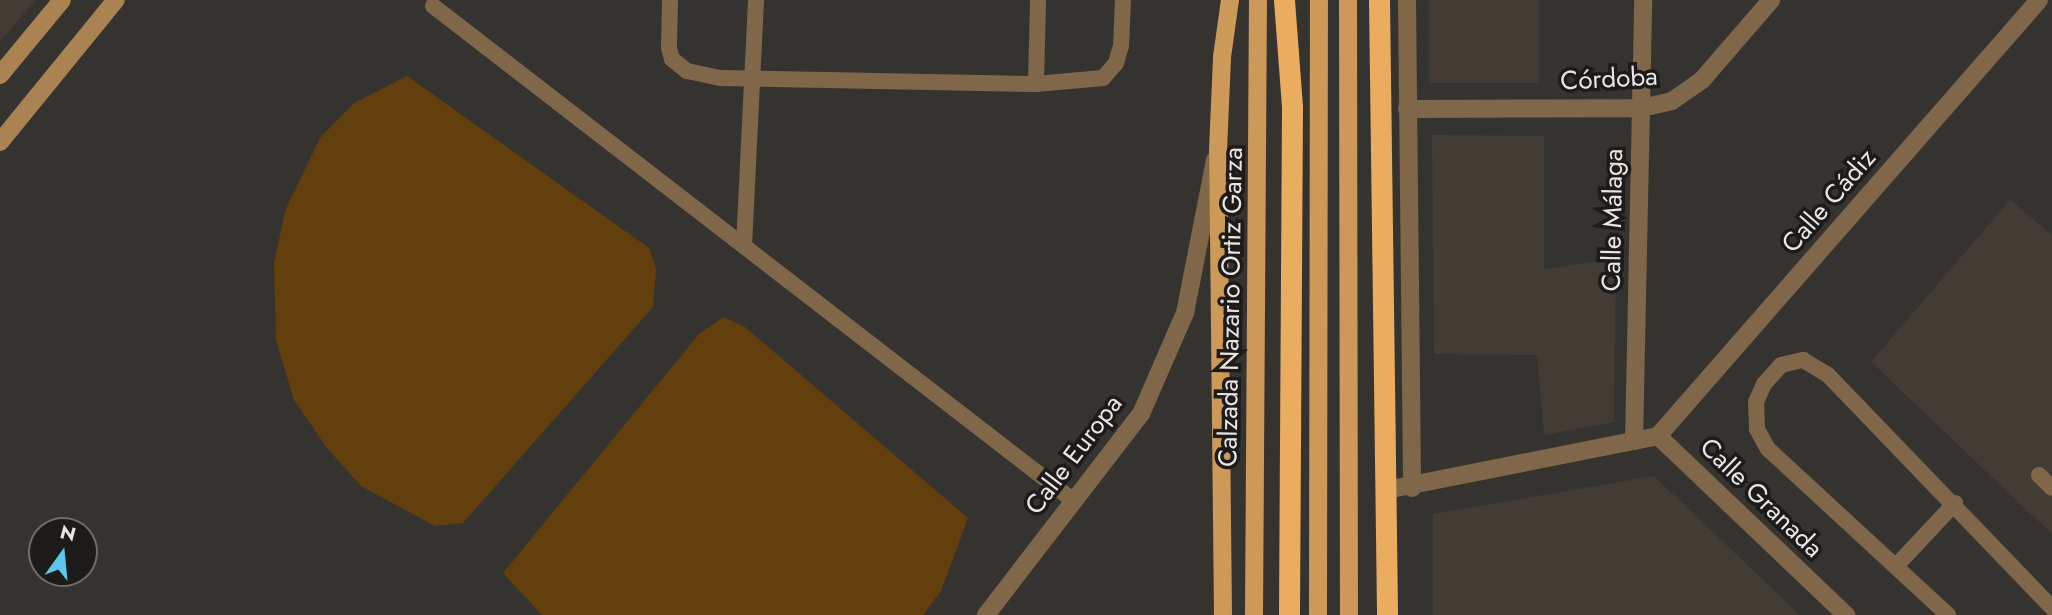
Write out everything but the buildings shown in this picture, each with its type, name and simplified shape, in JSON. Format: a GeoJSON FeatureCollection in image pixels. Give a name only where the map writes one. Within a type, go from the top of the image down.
{"type":"FeatureCollection","features":[{"type":"Feature","properties":{"kind":"highway"},"geometry":{"type":"LineString","coordinates":[[1284,0],[1292,107],[1289,615]]}},
{"type":"Feature","properties":{"kind":"highway"},"geometry":{"type":"LineString","coordinates":[[1379,0],[1387,615]]}},
{"type":"Feature","properties":{"kind":"main road"},"geometry":{"type":"LineString","coordinates":[[1223,615],[1218,150],[1222,57],[1230,0]]}},
{"type":"Feature","properties":{"kind":"main road","name":"Calzada Nazario Ortiz Garza"},"geometry":{"type":"LineString","coordinates":[[1254,615],[1258,0]]}},
{"type":"Feature","properties":{"kind":"main road"},"geometry":{"type":"LineString","coordinates":[[1318,615],[1319,0]]}},
{"type":"Feature","properties":{"kind":"main road"},"geometry":{"type":"LineString","coordinates":[[1348,0],[1349,615]]}},
{"type":"Feature","properties":{"kind":"street"},"geometry":{"type":"LineString","coordinates":[[0,75],[62,0]]}},
{"type":"Feature","properties":{"kind":"street"},"geometry":{"type":"LineString","coordinates":[[0,142],[116,0]]}},
{"type":"Feature","properties":{"kind":"street"},"geometry":{"type":"LineString","coordinates":[[1407,0],[1412,488]]}},
{"type":"Feature","properties":{"kind":"street","name":"Calle Málaga"},"geometry":{"type":"LineString","coordinates":[[1634,441],[1643,0]]}},
{"type":"Feature","properties":{"kind":"street","name":"Córdoba"},"geometry":{"type":"LineString","coordinates":[[1408,109],[1642,108],[1672,101],[1690,90],[1771,0]]}},
{"type":"Feature","properties":{"kind":"street","name":"Calle Cádiz"},"geometry":{"type":"LineString","coordinates":[[1658,436],[2028,4]]}},
{"type":"Feature","properties":{"kind":"street","name":"Calle Europa"},"geometry":{"type":"LineString","coordinates":[[986,615],[1141,414],[1185,313],[1218,150]]}},
{"type":"Feature","properties":{"kind":"street","name":"Calle Granada"},"geometry":{"type":"LineString","coordinates":[[1386,491],[1412,488],[1658,436],[1846,615]]}},
{"type":"Feature","properties":{"kind":"lane"},"geometry":{"type":"LineString","coordinates":[[670,0],[672,59],[687,71],[753,79],[1036,84],[1103,78],[1116,63],[1121,46],[1123,0]]}},
{"type":"Feature","properties":{"kind":"lane"},"geometry":{"type":"LineString","coordinates":[[744,246],[756,0]]}},
{"type":"Feature","properties":{"kind":"lane"},"geometry":{"type":"LineString","coordinates":[[1036,84],[1038,0]]}},
{"type":"Feature","properties":{"kind":"lane"},"geometry":{"type":"LineString","coordinates":[[433,6],[1074,501]]}},
{"type":"Feature","properties":{"kind":"lane"},"geometry":{"type":"LineString","coordinates":[[1948,615],[1768,449],[1757,429],[1756,402],[1764,384],[1781,365],[1803,360],[1828,375],[1955,503],[2052,608]]}},
{"type":"Feature","properties":{"kind":"lane"},"geometry":{"type":"LineString","coordinates":[[2039,475],[2052,488]]}},
{"type":"Feature","properties":{"kind":"lane"},"geometry":{"type":"LineString","coordinates":[[1896,565],[1955,503]]}},
{"type":"Feature","properties":{"kind":"shaded area"},"geometry":{"type":"Polygon","coordinates":[[[0,0],[35,0],[0,42],[0,0]]]}},
{"type":"Feature","properties":{"kind":"shaded area"},"geometry":{"type":"Polygon","coordinates":[[[1429,0],[1539,0],[1539,83],[1429,83],[1429,0]]]}},
{"type":"Feature","properties":{"kind":"shaded area"},"geometry":{"type":"Polygon","coordinates":[[[407,76],[649,248],[656,269],[653,307],[463,523],[435,526],[361,486],[327,448],[294,400],[276,340],[274,264],[285,211],[320,138],[354,103],[407,76]]]}},
{"type":"Feature","properties":{"kind":"shaded area"},"geometry":{"type":"Polygon","coordinates":[[[1432,135],[1544,136],[1544,269],[1616,259],[1614,422],[1544,435],[1537,355],[1434,354],[1432,135]]]}},
{"type":"Feature","properties":{"kind":"shaded area"},"geometry":{"type":"Polygon","coordinates":[[[2010,200],[2052,235],[2052,534],[1871,362],[2010,200]]]}},
{"type":"Feature","properties":{"kind":"shaded area"},"geometry":{"type":"Polygon","coordinates":[[[724,317],[745,327],[968,518],[941,591],[923,615],[542,615],[503,573],[699,334],[724,317]]]}},
{"type":"Feature","properties":{"kind":"shaded area"},"geometry":{"type":"Polygon","coordinates":[[[1654,476],[1800,615],[1433,615],[1433,514],[1654,476]]]}}]}
